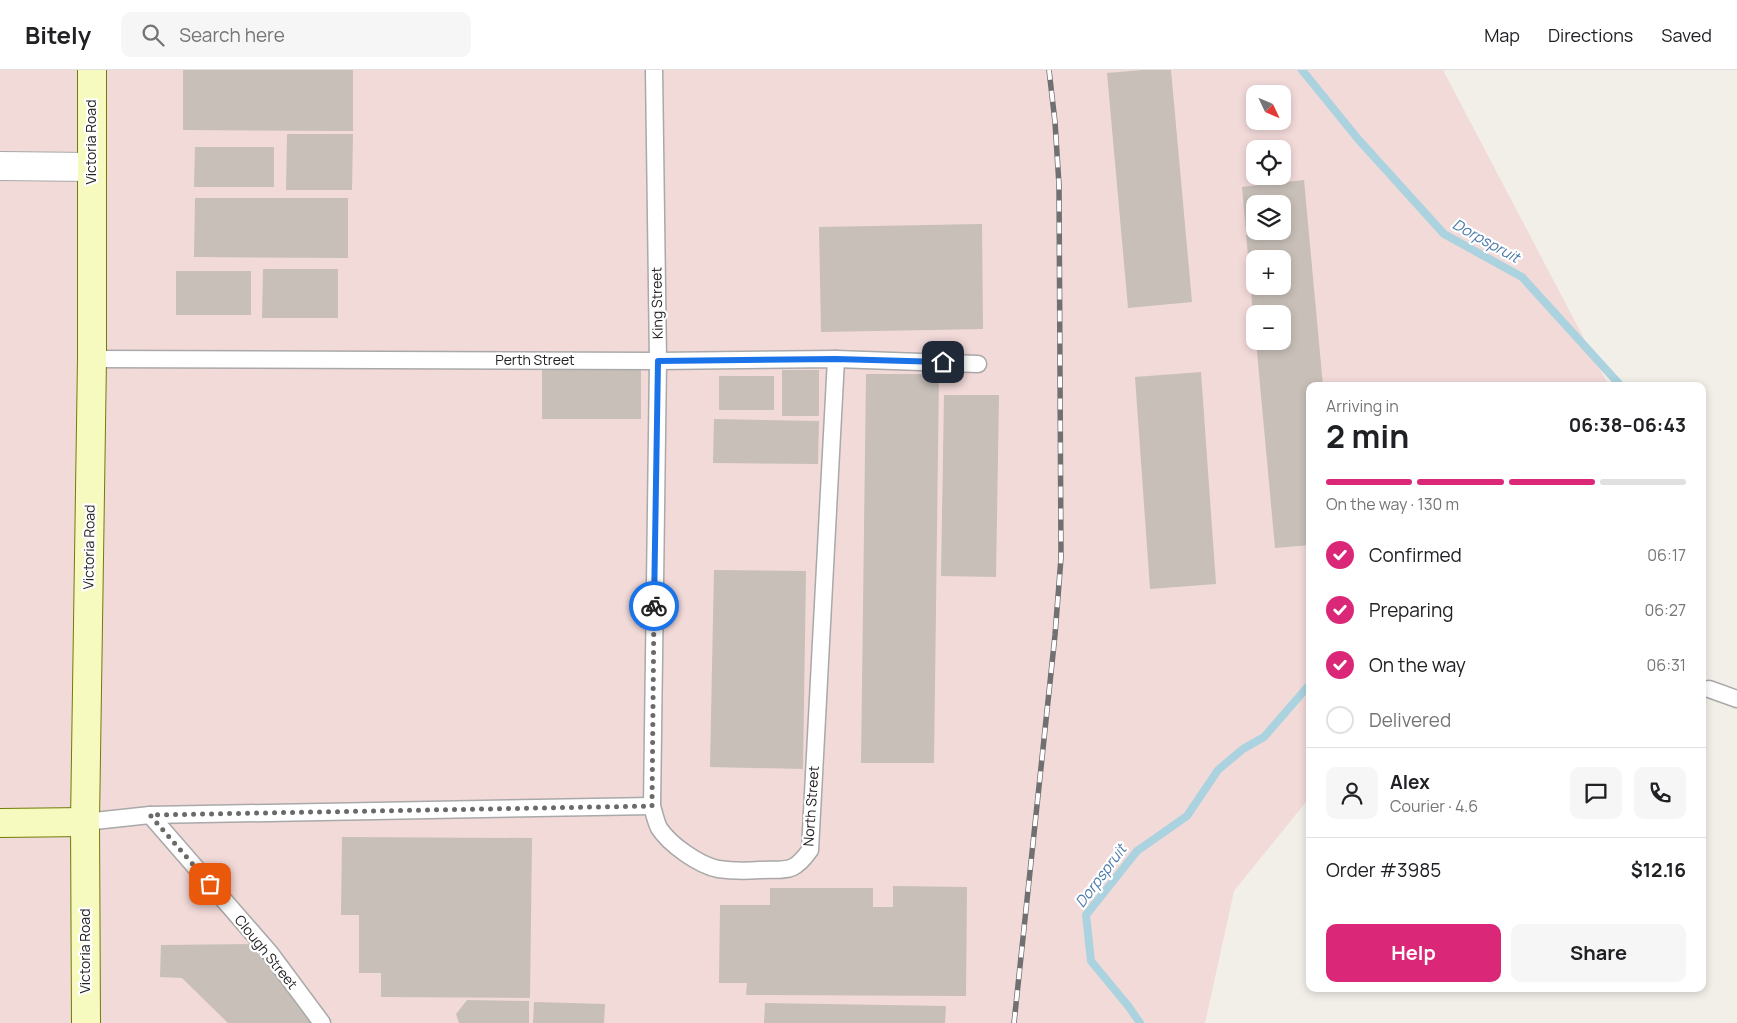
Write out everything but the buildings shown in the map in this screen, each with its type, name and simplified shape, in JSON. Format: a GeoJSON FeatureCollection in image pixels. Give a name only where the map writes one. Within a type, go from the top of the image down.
{"type":"FeatureCollection","features":[{"type":"Feature","properties":{"kind":"main road","name":"Victoria Road"},"geometry":{"type":"LineString","coordinates":[[86,1023],[85,822],[92,359],[92,70]]}},
{"type":"Feature","properties":{"kind":"main road"},"geometry":{"type":"LineString","coordinates":[[0,823],[85,822]]}},
{"type":"Feature","properties":{"kind":"street"},"geometry":{"type":"LineString","coordinates":[[0,166],[91,167]]}},
{"type":"Feature","properties":{"kind":"lane","name":"King Street"},"geometry":{"type":"LineString","coordinates":[[652,806],[658,361],[654,70]]}},
{"type":"Feature","properties":{"kind":"lane","name":"Perth Street"},"geometry":{"type":"LineString","coordinates":[[92,359],[658,361],[836,359],[978,364]]}},
{"type":"Feature","properties":{"kind":"lane","name":"North Street"},"geometry":{"type":"LineString","coordinates":[[652,806],[659,828],[670,840],[682,851],[716,868],[741,871],[792,869],[810,850],[836,359]]}},
{"type":"Feature","properties":{"kind":"lane"},"geometry":{"type":"LineString","coordinates":[[1709,689],[1737,699]]}},
{"type":"Feature","properties":{"kind":"lane"},"geometry":{"type":"LineString","coordinates":[[85,822],[150,815],[652,806]]}},
{"type":"Feature","properties":{"kind":"lane","name":"Clough Street"},"geometry":{"type":"LineString","coordinates":[[150,815],[270,953],[322,1023]]}},
{"type":"Feature","properties":{"kind":"shaded area"},"geometry":{"type":"Polygon","coordinates":[[[0,70],[1443,70],[1607,382],[1306,382],[1306,802],[1234,891],[1205,1023],[0,1023],[0,70]]]}},
{"type":"Feature","properties":{"kind":"waterway","name":"Dorpspruit"},"geometry":{"type":"LineString","coordinates":[[1302,70],[1358,139],[1444,234],[1522,277],[1617,382]]}},
{"type":"Feature","properties":{"kind":"waterway","name":"Dorpspruit"},"geometry":{"type":"LineString","coordinates":[[1140,1023],[1091,961],[1086,915],[1137,851],[1187,816],[1218,770],[1243,749],[1264,737],[1306,689]]}},
{"type":"Feature","properties":{"kind":"railway"},"geometry":{"type":"LineString","coordinates":[[1014,1023],[1055,635],[1061,558],[1059,185],[1049,70]]}},
{"type":"Feature","properties":{"kind":"way so far"},"geometry":{"type":"LineString","coordinates":[[210,884],[150,815],[652,806],[654,606]]}},
{"type":"Feature","properties":{"kind":"route"},"geometry":{"type":"LineString","coordinates":[[654,606],[658,361],[836,359],[943,362]]}}]}
